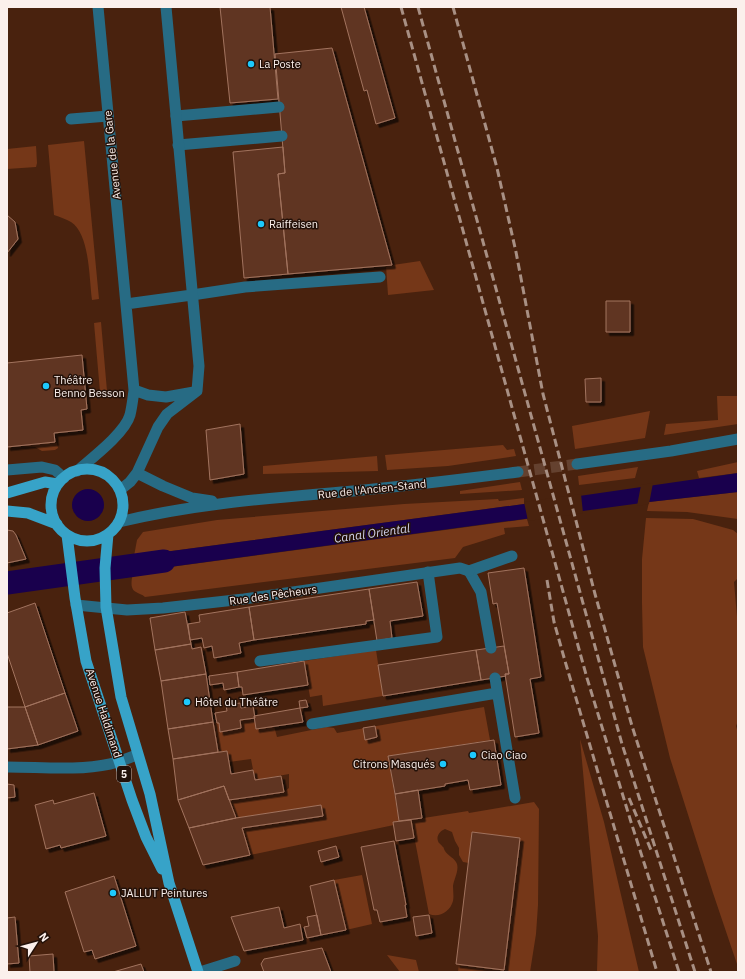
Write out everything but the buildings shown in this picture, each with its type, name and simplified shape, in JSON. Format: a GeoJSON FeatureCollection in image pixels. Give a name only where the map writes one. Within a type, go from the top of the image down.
{"type":"FeatureCollection","features":[{"type":"Feature","properties":{"kind":"main road"},"geometry":{"type":"LineString","coordinates":[[7,493],[45,482],[61,481],[77,471],[87,469],[98,471],[107,475],[120,490],[123,501],[123,512],[119,522],[108,534],[98,540],[77,540],[67,535],[57,524],[52,511],[52,497],[61,481]]}},
{"type":"Feature","properties":{"kind":"main road"},"geometry":{"type":"LineString","coordinates":[[7,511],[28,512],[57,524]]}},
{"type":"Feature","properties":{"kind":"main road","name":"Avenue Haldimand"},"geometry":{"type":"LineString","coordinates":[[108,534],[105,568],[105,596],[121,697],[137,755],[150,794],[169,882],[199,972]]}},
{"type":"Feature","properties":{"kind":"main road","name":"Avenue Haldimand"},"geometry":{"type":"LineString","coordinates":[[67,535],[75,601],[86,661],[146,837],[169,882]]}},
{"type":"Feature","properties":{"kind":"street","name":"Avenue de la Gare"},"geometry":{"type":"LineString","coordinates":[[77,471],[115,437],[127,423],[130,415],[134,390],[98,7]]}},
{"type":"Feature","properties":{"kind":"street"},"geometry":{"type":"LineString","coordinates":[[120,490],[130,482],[137,473],[158,427],[167,414],[197,391],[199,366],[166,7]]}},
{"type":"Feature","properties":{"kind":"street"},"geometry":{"type":"LineString","coordinates":[[176,116],[279,108]]}},
{"type":"Feature","properties":{"kind":"street"},"geometry":{"type":"LineString","coordinates":[[71,119],[108,116]]}},
{"type":"Feature","properties":{"kind":"street"},"geometry":{"type":"LineString","coordinates":[[178,145],[282,136]]}},
{"type":"Feature","properties":{"kind":"street"},"geometry":{"type":"LineString","coordinates":[[126,304],[245,287],[380,277]]}},
{"type":"Feature","properties":{"kind":"street"},"geometry":{"type":"LineString","coordinates":[[134,390],[148,395],[166,397],[197,391]]}},
{"type":"Feature","properties":{"kind":"street"},"geometry":{"type":"LineString","coordinates":[[577,464],[671,451],[738,439]]}},
{"type":"Feature","properties":{"kind":"street"},"geometry":{"type":"LineString","coordinates":[[7,470],[42,467],[55,470],[61,481]]}},
{"type":"Feature","properties":{"kind":"street","name":"Rue de l'Ancien-Stand"},"geometry":{"type":"LineString","coordinates":[[119,522],[157,513],[224,502],[395,487],[518,472]]}},
{"type":"Feature","properties":{"kind":"street","name":"Rue de l'Ancien-Stand"},"geometry":{"type":"LineString","coordinates":[[137,473],[192,498],[224,502]]}},
{"type":"Feature","properties":{"kind":"street"},"geometry":{"type":"LineString","coordinates":[[490,648],[481,592],[469,571],[512,556]]}},
{"type":"Feature","properties":{"kind":"street","name":"Rue des Pêcheurs"},"geometry":{"type":"LineString","coordinates":[[75,601],[127,610],[163,608],[244,599],[460,568],[469,571]]}},
{"type":"Feature","properties":{"kind":"street"},"geometry":{"type":"LineString","coordinates":[[260,661],[438,637],[428,572]]}},
{"type":"Feature","properties":{"kind":"street"},"geometry":{"type":"LineString","coordinates":[[495,678],[515,798]]}},
{"type":"Feature","properties":{"kind":"street"},"geometry":{"type":"LineString","coordinates":[[312,724],[497,693]]}},
{"type":"Feature","properties":{"kind":"street"},"geometry":{"type":"LineString","coordinates":[[7,767],[72,768],[111,764],[137,755]]}},
{"type":"Feature","properties":{"kind":"street"},"geometry":{"type":"LineString","coordinates":[[199,972],[235,961]]}},
{"type":"Feature","properties":{"kind":"shaded area"},"geometry":{"type":"Polygon","coordinates":[[[84,141],[99,299],[92,300],[88,258],[82,236],[71,222],[54,215],[48,145],[84,141]]]}},
{"type":"Feature","properties":{"kind":"shaded area"},"geometry":{"type":"Polygon","coordinates":[[[36,146],[36,167],[7,169],[7,149],[36,146]]]}},
{"type":"Feature","properties":{"kind":"shaded area"},"geometry":{"type":"Polygon","coordinates":[[[420,261],[434,290],[388,295],[386,266],[420,261]]]}},
{"type":"Feature","properties":{"kind":"shaded area"},"geometry":{"type":"Polygon","coordinates":[[[101,322],[107,391],[100,392],[94,323],[101,322]]]}},
{"type":"Feature","properties":{"kind":"shaded area"},"geometry":{"type":"Polygon","coordinates":[[[717,396],[738,396],[738,424],[664,435],[666,424],[718,420],[717,396]]]}},
{"type":"Feature","properties":{"kind":"shaded area"},"geometry":{"type":"Polygon","coordinates":[[[650,411],[645,438],[575,449],[572,426],[650,411]]]}},
{"type":"Feature","properties":{"kind":"shaded area"},"geometry":{"type":"Polygon","coordinates":[[[57,443],[58,448],[55,450],[42,451],[35,447],[23,446],[57,443]]]}},
{"type":"Feature","properties":{"kind":"shaded area"},"geometry":{"type":"Polygon","coordinates":[[[503,445],[507,450],[514,449],[516,456],[448,466],[387,470],[385,455],[503,445]]]}},
{"type":"Feature","properties":{"kind":"shaded area"},"geometry":{"type":"Polygon","coordinates":[[[377,456],[378,471],[263,474],[263,466],[377,456]]]}},
{"type":"Feature","properties":{"kind":"shaded area"},"geometry":{"type":"Polygon","coordinates":[[[738,462],[738,473],[699,478],[697,471],[738,462]]]}},
{"type":"Feature","properties":{"kind":"shaded area"},"geometry":{"type":"Polygon","coordinates":[[[638,467],[635,478],[579,485],[578,476],[638,467]]]}},
{"type":"Feature","properties":{"kind":"shaded area"},"geometry":{"type":"Polygon","coordinates":[[[520,482],[522,490],[460,494],[460,491],[520,482]]]}},
{"type":"Feature","properties":{"kind":"shaded area"},"geometry":{"type":"Polygon","coordinates":[[[738,492],[738,519],[687,512],[647,511],[649,502],[738,492]]]}},
{"type":"Feature","properties":{"kind":"shaded area"},"geometry":{"type":"Polygon","coordinates":[[[524,498],[524,504],[134,556],[137,540],[143,532],[217,520],[404,504],[498,499],[499,501],[524,498]]]}},
{"type":"Feature","properties":{"kind":"shaded area"},"geometry":{"type":"Polygon","coordinates":[[[646,518],[693,519],[733,530],[738,534],[738,578],[734,582],[738,628],[738,721],[736,726],[738,733],[738,967],[670,758],[643,647],[642,559],[646,518]]]}},
{"type":"Feature","properties":{"kind":"shaded area"},"geometry":{"type":"Polygon","coordinates":[[[527,519],[529,526],[504,528],[505,534],[463,547],[455,558],[145,597],[137,593],[132,588],[133,572],[527,519]]]}},
{"type":"Feature","properties":{"kind":"shaded area"},"geometry":{"type":"Polygon","coordinates":[[[376,650],[383,696],[323,706],[322,695],[310,697],[304,661],[376,650]]]}},
{"type":"Feature","properties":{"kind":"shaded area"},"geometry":{"type":"Polygon","coordinates":[[[484,707],[490,740],[388,756],[399,821],[393,822],[394,825],[250,855],[242,828],[322,816],[321,805],[236,818],[229,800],[284,792],[289,788],[289,774],[255,780],[251,759],[229,762],[227,751],[218,752],[213,722],[219,723],[221,732],[241,728],[240,720],[255,718],[257,729],[274,726],[277,737],[326,727],[334,728],[337,733],[484,707]]]}},
{"type":"Feature","properties":{"kind":"shaded area"},"geometry":{"type":"Polygon","coordinates":[[[580,739],[604,822],[639,972],[597,972],[598,936],[580,739]]]}},
{"type":"Feature","properties":{"kind":"shaded area"},"geometry":{"type":"Polygon","coordinates":[[[534,802],[539,809],[538,905],[536,934],[530,972],[458,972],[459,964],[520,838],[472,832],[469,863],[463,862],[459,855],[459,848],[452,832],[445,829],[442,831],[438,836],[438,842],[444,848],[446,853],[456,862],[457,869],[453,886],[452,905],[444,913],[440,915],[433,915],[429,914],[411,820],[468,811],[469,813],[534,802]]]}},
{"type":"Feature","properties":{"kind":"shaded area"},"geometry":{"type":"Polygon","coordinates":[[[362,875],[372,924],[346,930],[334,880],[362,875]]]}},
{"type":"Feature","properties":{"kind":"shaded area"},"geometry":{"type":"Polygon","coordinates":[[[387,955],[416,960],[419,972],[400,972],[387,955]]]}},
{"type":"Feature","properties":{"kind":"water"},"geometry":{"type":"Polygon","coordinates":[[[738,473],[738,492],[649,502],[133,572],[134,556],[524,504],[738,473]]]}},
{"type":"Feature","properties":{"kind":"water"},"geometry":{"type":"Polygon","coordinates":[[[85,489],[91,489],[100,493],[104,505],[100,517],[91,521],[85,521],[76,517],[72,508],[72,502],[76,493],[85,489]]]}},
{"type":"Feature","properties":{"kind":"pier"},"geometry":{"type":"Polygon","coordinates":[[[653,483],[649,504],[637,506],[641,485],[653,483]]]}},
{"type":"Feature","properties":{"kind":"pier"},"geometry":{"type":"Polygon","coordinates":[[[581,494],[583,513],[528,521],[524,502],[581,494]]]}},
{"type":"Feature","properties":{"kind":"waterway","name":"Canal Oriental"},"geometry":{"type":"LineString","coordinates":[[7,583],[164,561]]}},
{"type":"Feature","properties":{"kind":"tunnel"},"geometry":{"type":"LineString","coordinates":[[518,472],[577,464]]}},
{"type":"Feature","properties":{"kind":"railway"},"geometry":{"type":"LineString","coordinates":[[401,7],[587,678],[679,972]]}},
{"type":"Feature","properties":{"kind":"railway"},"geometry":{"type":"LineString","coordinates":[[418,7],[622,744],[695,972]]}},
{"type":"Feature","properties":{"kind":"railway"},"geometry":{"type":"LineString","coordinates":[[453,7],[497,168],[516,252],[543,394],[595,594],[632,726],[711,972]]}},
{"type":"Feature","properties":{"kind":"railway"},"geometry":{"type":"LineString","coordinates":[[547,580],[554,622],[657,972]]}},
{"type":"Feature","properties":{"kind":"railway"},"geometry":{"type":"LineString","coordinates":[[629,798],[651,850]]}},
{"type":"Feature","properties":{"kind":"place","name":"La Poste"},"geometry":{"type":"Point","coordinates":[251,64]}},
{"type":"Feature","properties":{"kind":"place","name":"Raiffeisen"},"geometry":{"type":"Point","coordinates":[261,224]}},
{"type":"Feature","properties":{"kind":"place","name":"Théâtre Benno Besson"},"geometry":{"type":"Point","coordinates":[46,386]}},
{"type":"Feature","properties":{"kind":"place","name":"Hôtel du Théâtre"},"geometry":{"type":"Point","coordinates":[187,702]}},
{"type":"Feature","properties":{"kind":"place","name":"Ciao Ciao"},"geometry":{"type":"Point","coordinates":[473,755]}},
{"type":"Feature","properties":{"kind":"place","name":"Citrons Masqués"},"geometry":{"type":"Point","coordinates":[443,764]}},
{"type":"Feature","properties":{"kind":"place","name":"JALLUT Peintures"},"geometry":{"type":"Point","coordinates":[113,893]}}]}
